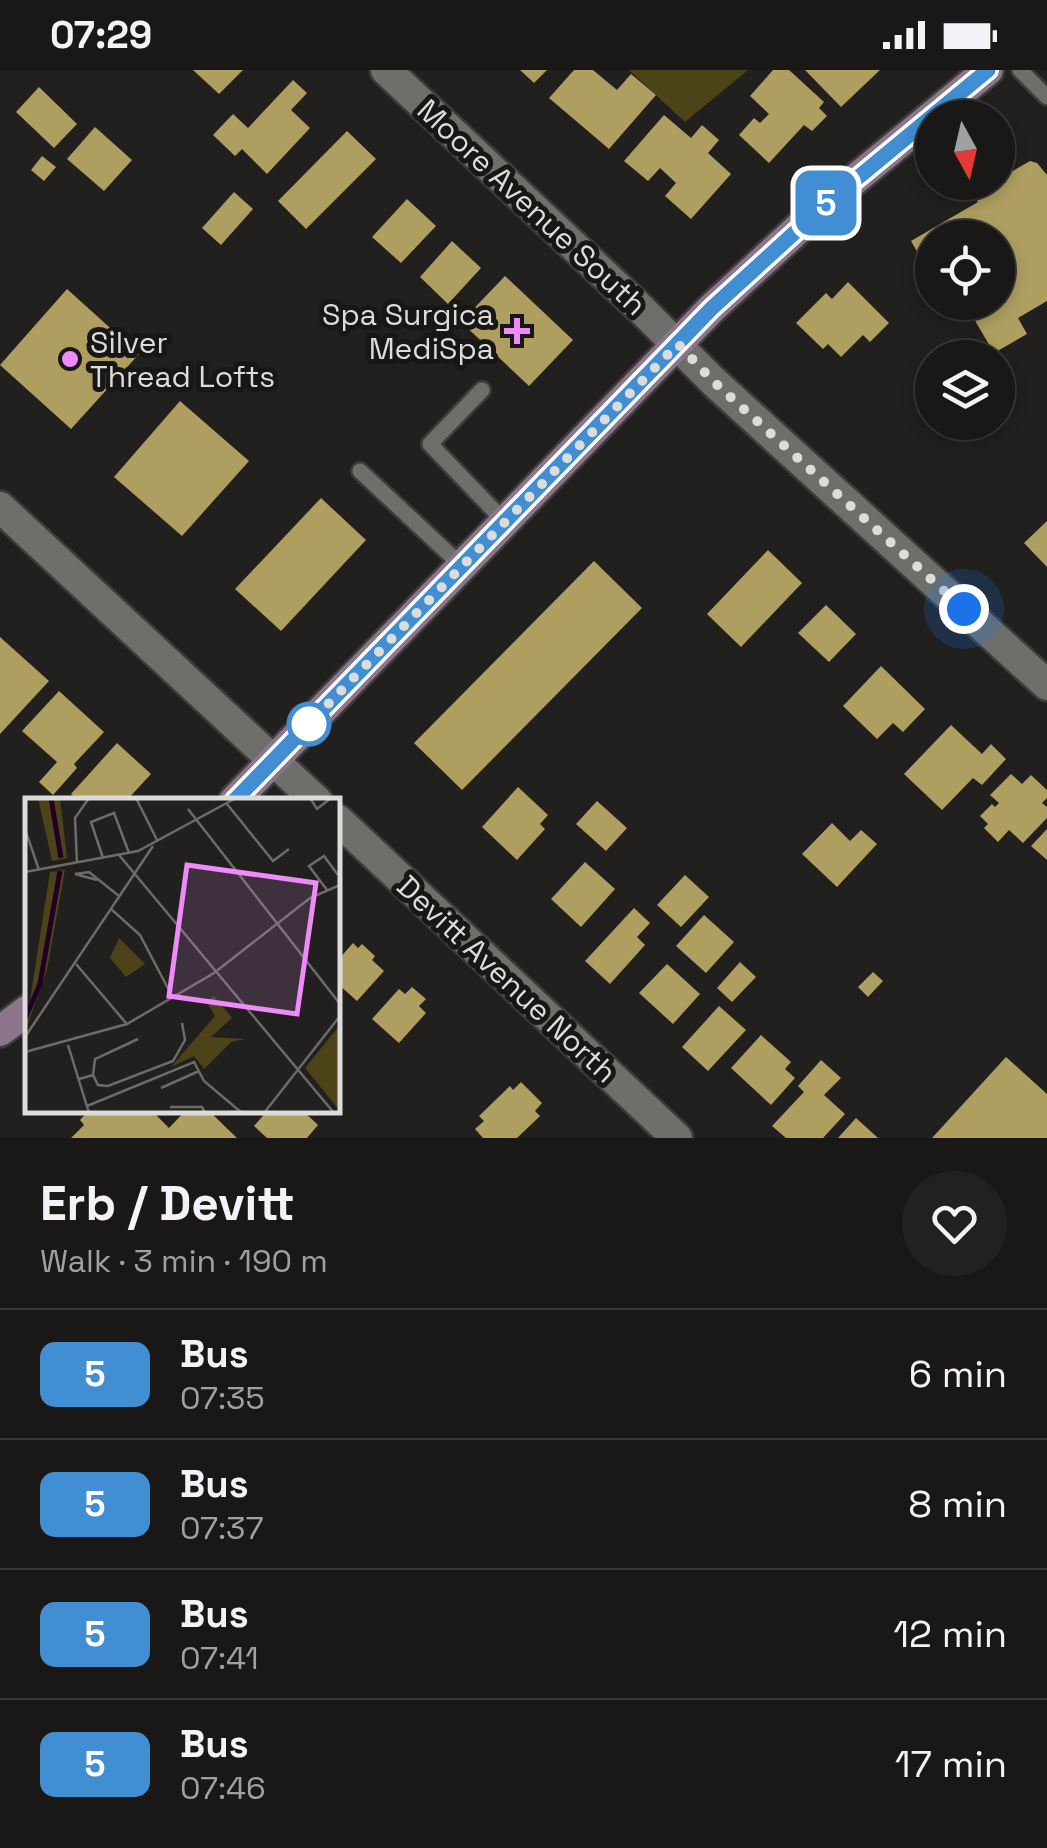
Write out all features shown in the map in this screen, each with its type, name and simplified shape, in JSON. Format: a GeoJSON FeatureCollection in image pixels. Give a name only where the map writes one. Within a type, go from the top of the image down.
{"type":"FeatureCollection","features":[{"type":"Feature","properties":{"kind":"main road"},"geometry":{"type":"LineString","coordinates":[[236,798],[678,344],[826,204],[988,70]]}},
{"type":"Feature","properties":{"kind":"main road"},"geometry":{"type":"LineString","coordinates":[[0,1030],[25,1012]]}},
{"type":"Feature","properties":{"kind":"street","name":"Moore Avenue South"},"geometry":{"type":"LineString","coordinates":[[386,70],[714,382],[1047,685]]}},
{"type":"Feature","properties":{"kind":"street"},"geometry":{"type":"LineString","coordinates":[[0,507],[315,798]]}},
{"type":"Feature","properties":{"kind":"street","name":"Devitt Avenue North"},"geometry":{"type":"LineString","coordinates":[[340,822],[677,1138]]}},
{"type":"Feature","properties":{"kind":"lane"},"geometry":{"type":"LineString","coordinates":[[1020,70],[1047,97]]}},
{"type":"Feature","properties":{"kind":"lane"},"geometry":{"type":"LineString","coordinates":[[482,390],[430,444],[506,523]]}},
{"type":"Feature","properties":{"kind":"lane"},"geometry":{"type":"LineString","coordinates":[[360,471],[462,566]]}},
{"type":"Feature","properties":{"kind":"shaded area"},"geometry":{"type":"Polygon","coordinates":[[[629,70],[748,70],[685,122],[629,70]]]}},
{"type":"Feature","properties":{"kind":"building"},"geometry":{"type":"Polygon","coordinates":[[[193,70],[243,70],[219,94],[193,70]]]}},
{"type":"Feature","properties":{"kind":"building"},"geometry":{"type":"Polygon","coordinates":[[[520,70],[547,70],[534,83],[520,70]]]}},
{"type":"Feature","properties":{"kind":"building"},"geometry":{"type":"Polygon","coordinates":[[[574,70],[593,70],[617,90],[631,74],[656,95],[609,149],[549,98],[574,70]]]}},
{"type":"Feature","properties":{"kind":"building"},"geometry":{"type":"Polygon","coordinates":[[[773,70],[789,70],[824,102],[819,108],[827,116],[812,131],[804,125],[769,163],[739,135],[754,118],[760,123],[769,114],[750,96],[773,70]]]}},
{"type":"Feature","properties":{"kind":"building"},"geometry":{"type":"Polygon","coordinates":[[[805,70],[880,70],[841,107],[805,70]]]}},
{"type":"Feature","properties":{"kind":"building"},"geometry":{"type":"Polygon","coordinates":[[[293,80],[307,93],[291,110],[310,128],[267,174],[242,149],[235,156],[213,135],[233,114],[248,128],[293,80]]]}},
{"type":"Feature","properties":{"kind":"building"},"geometry":{"type":"Polygon","coordinates":[[[39,87],[77,124],[54,148],[16,112],[39,87]]]}},
{"type":"Feature","properties":{"kind":"building"},"geometry":{"type":"Polygon","coordinates":[[[664,115],[691,138],[702,125],[719,140],[708,153],[731,174],[691,219],[665,196],[676,183],[660,168],[648,181],[624,161],[664,115]]]}},
{"type":"Feature","properties":{"kind":"building"},"geometry":{"type":"Polygon","coordinates":[[[95,127],[132,160],[104,191],[67,159],[95,127]]]}},
{"type":"Feature","properties":{"kind":"building"},"geometry":{"type":"Polygon","coordinates":[[[347,131],[376,159],[306,229],[278,201],[347,131]]]}},
{"type":"Feature","properties":{"kind":"building"},"geometry":{"type":"Polygon","coordinates":[[[42,156],[56,167],[44,181],[31,170],[42,156]]]}},
{"type":"Feature","properties":{"kind":"building"},"geometry":{"type":"Polygon","coordinates":[[[1030,161],[1047,175],[1047,301],[1018,318],[1027,334],[1015,341],[986,340],[975,320],[1015,320],[1015,220],[947,220],[977,200],[1015,200],[1015,170],[1030,161]]]}},
{"type":"Feature","properties":{"kind":"building"},"geometry":{"type":"Polygon","coordinates":[[[234,192],[253,209],[221,245],[202,228],[234,192]]]}},
{"type":"Feature","properties":{"kind":"building"},"geometry":{"type":"Polygon","coordinates":[[[407,199],[436,226],[401,263],[372,237],[407,199]]]}},
{"type":"Feature","properties":{"kind":"building"},"geometry":{"type":"Polygon","coordinates":[[[452,241],[481,268],[448,304],[420,277],[452,241]]]}},
{"type":"Feature","properties":{"kind":"building","name":"Spa Surgica MediSpa"},"geometry":{"type":"Polygon","coordinates":[[[505,276],[573,340],[529,386],[461,322],[505,276]]]}},
{"type":"Feature","properties":{"kind":"building"},"geometry":{"type":"Polygon","coordinates":[[[848,282],[889,323],[870,342],[863,335],[841,357],[828,344],[823,349],[796,323],[826,293],[832,299],[848,282]]]}},
{"type":"Feature","properties":{"kind":"building","name":"Silver Thread Lofts"},"geometry":{"type":"Polygon","coordinates":[[[67,289],[139,354],[71,429],[0,365],[67,289]]]}},
{"type":"Feature","properties":{"kind":"building"},"geometry":{"type":"Polygon","coordinates":[[[180,401],[249,461],[182,536],[114,477],[180,401]]]}},
{"type":"Feature","properties":{"kind":"building"},"geometry":{"type":"Polygon","coordinates":[[[321,498],[366,540],[281,631],[235,589],[321,498]]]}},
{"type":"Feature","properties":{"kind":"building"},"geometry":{"type":"Polygon","coordinates":[[[1047,521],[1047,567],[1024,543],[1047,521]]]}},
{"type":"Feature","properties":{"kind":"building"},"geometry":{"type":"Polygon","coordinates":[[[768,550],[802,583],[741,647],[707,614],[768,550]]]}},
{"type":"Feature","properties":{"kind":"building"},"geometry":{"type":"Polygon","coordinates":[[[594,561],[642,608],[462,790],[414,743],[594,561]]]}},
{"type":"Feature","properties":{"kind":"building"},"geometry":{"type":"Polygon","coordinates":[[[826,605],[856,634],[829,662],[798,633],[826,605]]]}},
{"type":"Feature","properties":{"kind":"building"},"geometry":{"type":"Polygon","coordinates":[[[0,637],[49,681],[0,734],[0,637]]]}},
{"type":"Feature","properties":{"kind":"building"},"geometry":{"type":"Polygon","coordinates":[[[881,666],[925,709],[903,732],[893,723],[877,739],[843,706],[881,666]]]}},
{"type":"Feature","properties":{"kind":"building"},"geometry":{"type":"Polygon","coordinates":[[[59,691],[104,732],[74,764],[77,768],[53,795],[39,782],[57,762],[22,731],[59,691]]]}},
{"type":"Feature","properties":{"kind":"building"},"geometry":{"type":"Polygon","coordinates":[[[951,725],[982,754],[991,744],[1006,759],[982,785],[973,778],[942,810],[904,774],[951,725]]]}},
{"type":"Feature","properties":{"kind":"building"},"geometry":{"type":"Polygon","coordinates":[[[117,743],[151,774],[129,798],[75,798],[71,794],[117,743]]]}},
{"type":"Feature","properties":{"kind":"building"},"geometry":{"type":"Polygon","coordinates":[[[1011,774],[1022,784],[1031,775],[1047,790],[1042,803],[1047,807],[1047,818],[1023,843],[1009,830],[998,842],[984,828],[988,824],[980,816],[992,804],[995,807],[999,803],[990,795],[1011,774]]]}},
{"type":"Feature","properties":{"kind":"building"},"geometry":{"type":"Polygon","coordinates":[[[518,787],[548,815],[540,824],[545,829],[517,860],[482,827],[518,787]]]}},
{"type":"Feature","properties":{"kind":"building"},"geometry":{"type":"Polygon","coordinates":[[[597,801],[627,828],[606,851],[576,824],[597,801]]]}},
{"type":"Feature","properties":{"kind":"building"},"geometry":{"type":"Polygon","coordinates":[[[832,823],[850,841],[861,830],[877,844],[837,887],[802,854],[832,823]]]}},
{"type":"Feature","properties":{"kind":"building"},"geometry":{"type":"Polygon","coordinates":[[[1047,829],[1047,860],[1031,846],[1047,829]]]}},
{"type":"Feature","properties":{"kind":"building"},"geometry":{"type":"Polygon","coordinates":[[[585,862],[615,889],[581,927],[551,899],[585,862]]]}},
{"type":"Feature","properties":{"kind":"building"},"geometry":{"type":"Polygon","coordinates":[[[685,875],[709,897],[681,927],[657,905],[685,875]]]}},
{"type":"Feature","properties":{"kind":"building"},"geometry":{"type":"Polygon","coordinates":[[[634,908],[650,923],[637,937],[645,945],[610,984],[585,961],[634,908]]]}},
{"type":"Feature","properties":{"kind":"building"},"geometry":{"type":"Polygon","coordinates":[[[704,915],[734,942],[706,973],[676,946],[704,915]]]}},
{"type":"Feature","properties":{"kind":"building"},"geometry":{"type":"Polygon","coordinates":[[[353,943],[358,948],[362,944],[384,971],[357,1001],[340,986],[340,958],[353,943]]]}},
{"type":"Feature","properties":{"kind":"building"},"geometry":{"type":"Polygon","coordinates":[[[740,962],[756,977],[732,1002],[717,988],[740,962]]]}},
{"type":"Feature","properties":{"kind":"building"},"geometry":{"type":"Polygon","coordinates":[[[667,964],[700,994],[673,1024],[639,993],[667,964]]]}},
{"type":"Feature","properties":{"kind":"building"},"geometry":{"type":"Polygon","coordinates":[[[873,972],[883,981],[868,997],[858,987],[873,972]]]}},
{"type":"Feature","properties":{"kind":"building"},"geometry":{"type":"Polygon","coordinates":[[[412,987],[426,999],[419,1006],[426,1013],[399,1043],[372,1019],[399,989],[405,994],[412,987]]]}},
{"type":"Feature","properties":{"kind":"building"},"geometry":{"type":"Polygon","coordinates":[[[719,1006],[746,1030],[708,1071],[682,1047],[719,1006]]]}},
{"type":"Feature","properties":{"kind":"building"},"geometry":{"type":"Polygon","coordinates":[[[761,1035],[791,1062],[785,1069],[795,1078],[771,1105],[731,1068],[761,1035]]]}},
{"type":"Feature","properties":{"kind":"building"},"geometry":{"type":"Polygon","coordinates":[[[1006,1057],[1047,1094],[1047,1138],[932,1138],[1006,1057]]]}},
{"type":"Feature","properties":{"kind":"building"},"geometry":{"type":"Polygon","coordinates":[[[821,1060],[841,1078],[824,1095],[845,1114],[823,1138],[786,1138],[772,1126],[804,1092],[798,1086],[821,1060]]]}},
{"type":"Feature","properties":{"kind":"building"},"geometry":{"type":"Polygon","coordinates":[[[521,1082],[542,1103],[535,1111],[540,1116],[517,1138],[483,1138],[475,1129],[484,1121],[479,1116],[510,1086],[513,1090],[521,1082]]]}},
{"type":"Feature","properties":{"kind":"building"},"geometry":{"type":"Polygon","coordinates":[[[86,1113],[154,1113],[169,1128],[183,1113],[211,1113],[237,1138],[71,1138],[84,1125],[80,1120],[86,1113]]]}},
{"type":"Feature","properties":{"kind":"building"},"geometry":{"type":"Polygon","coordinates":[[[265,1113],[305,1113],[318,1125],[307,1138],[267,1138],[254,1126],[265,1113]]]}},
{"type":"Feature","properties":{"kind":"building"},"geometry":{"type":"Polygon","coordinates":[[[856,1118],[878,1138],[838,1138],[856,1118]]]}},
{"type":"Feature","properties":{"kind":"bus line","name":"5"},"geometry":{"type":"LineString","coordinates":[[237,798],[712,308],[826,204],[988,70]]}},
{"type":"Feature","properties":{"kind":"place","name":"Spa Surgica MediSpa"},"geometry":{"type":"Point","coordinates":[517,331]}},
{"type":"Feature","properties":{"kind":"place","name":"Silver Thread Lofts"},"geometry":{"type":"Point","coordinates":[70,359]}},
{"type":"Feature","properties":{"kind":"route"},"geometry":{"type":"LineString","coordinates":[[309,724],[300,733],[678,344],[714,382],[964,609]]}}]}
